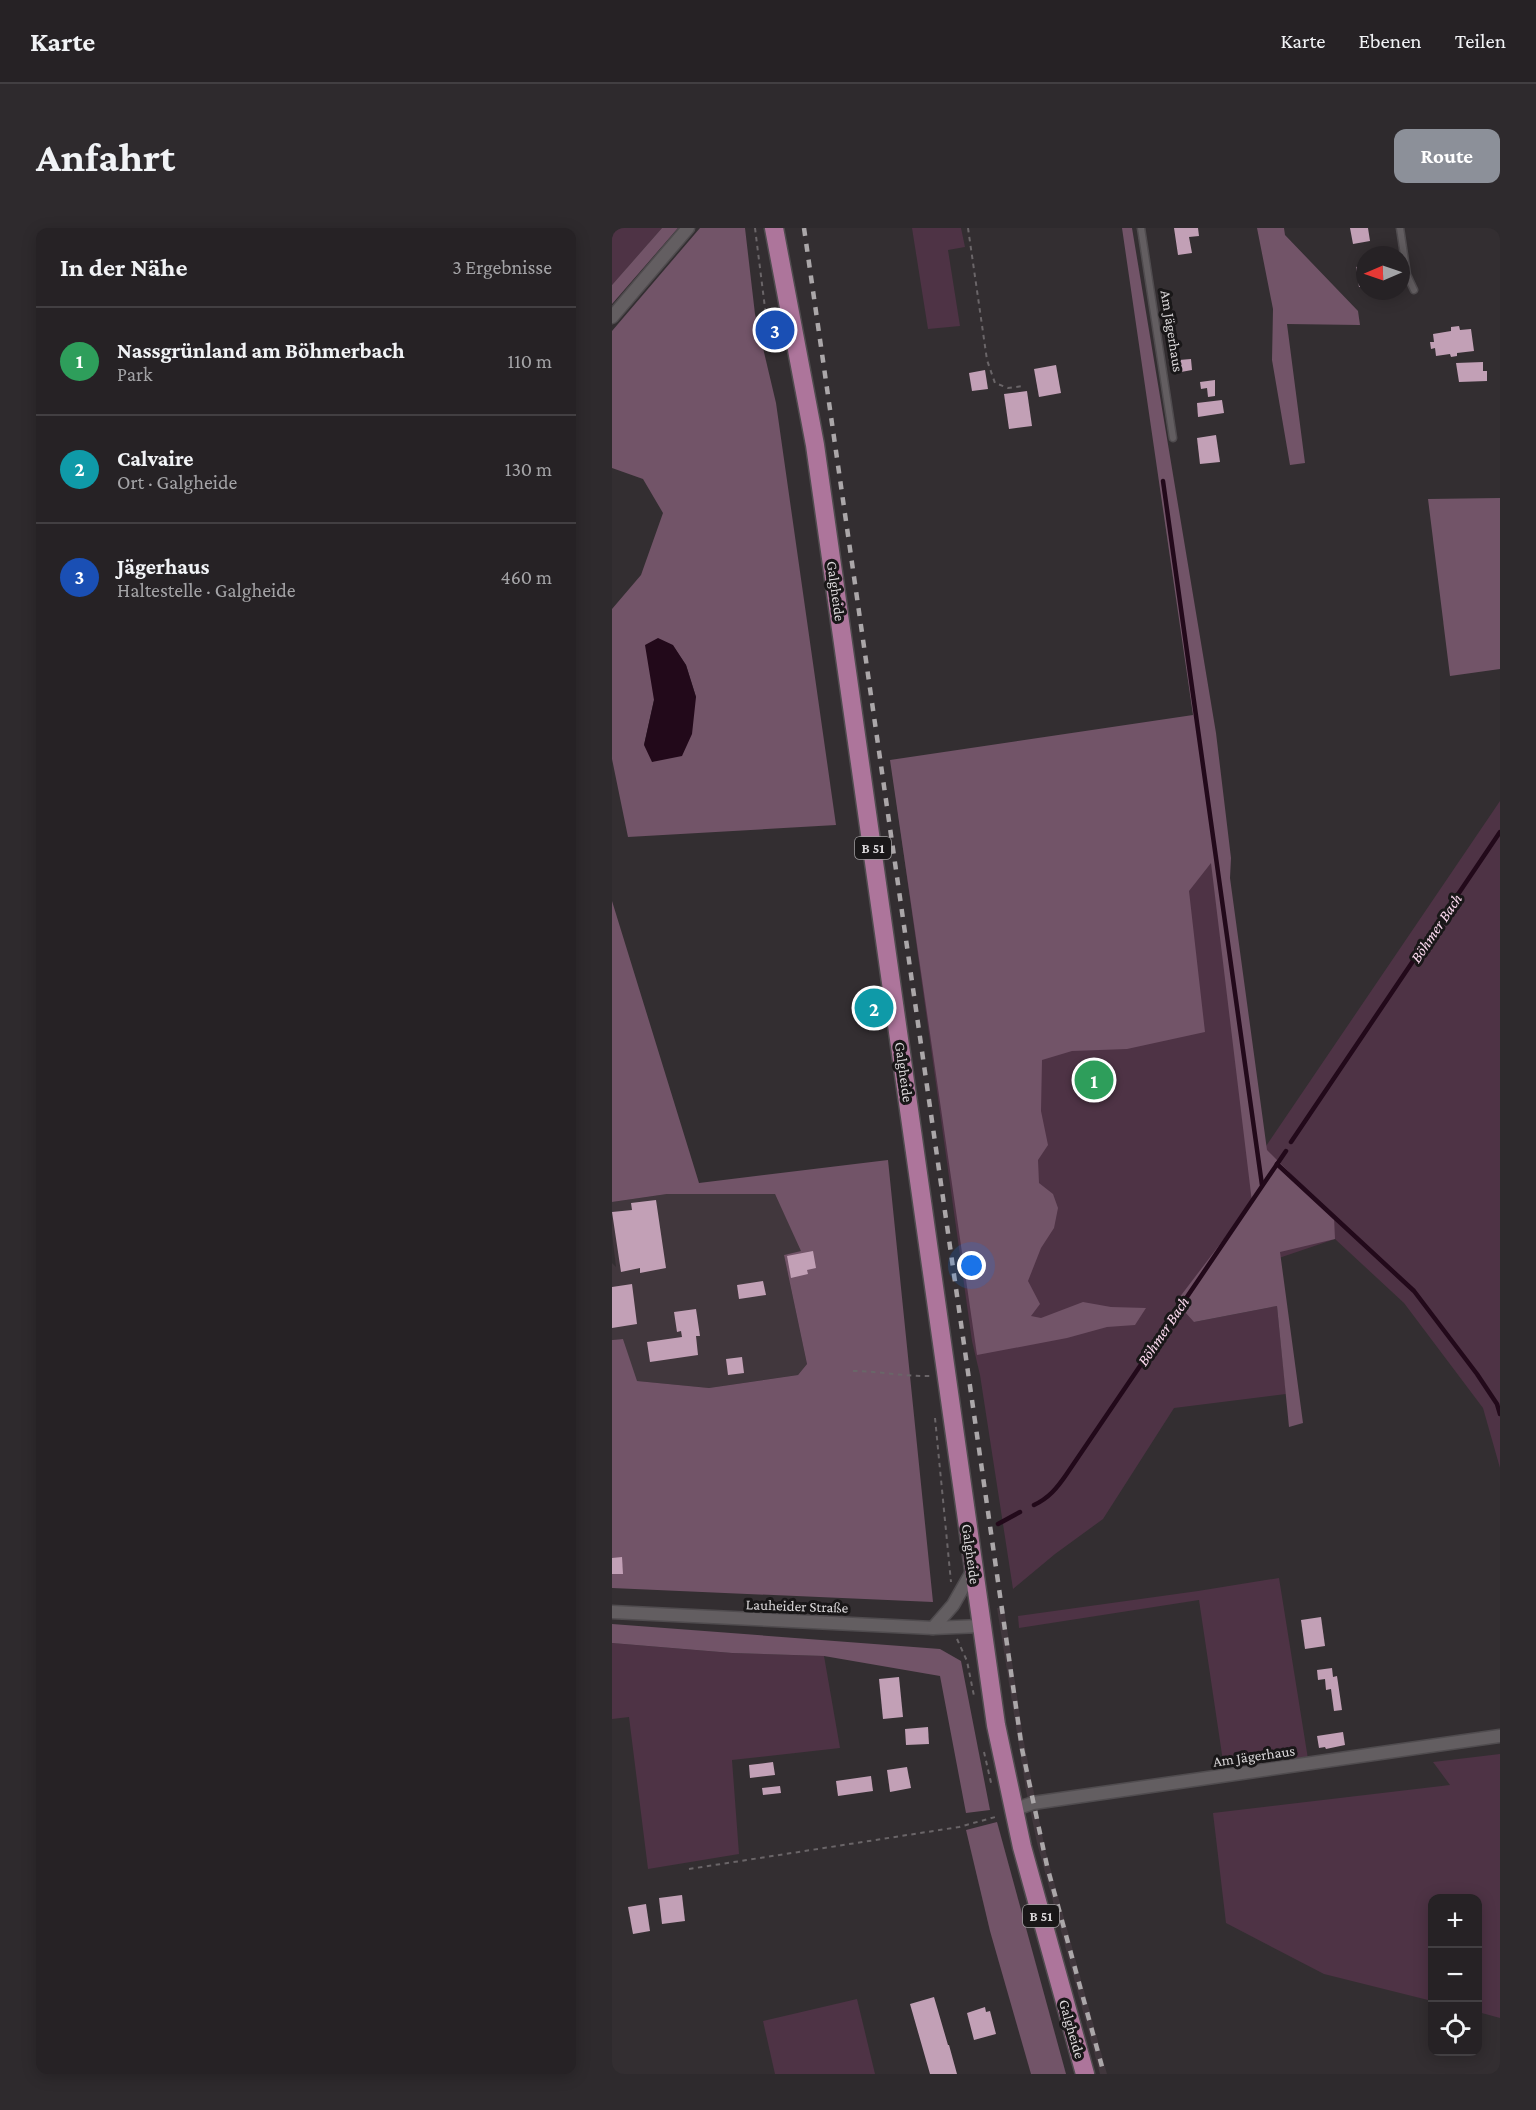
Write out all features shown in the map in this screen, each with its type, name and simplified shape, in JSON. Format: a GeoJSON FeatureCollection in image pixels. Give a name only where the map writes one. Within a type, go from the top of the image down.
{"type":"FeatureCollection","features":[{"type":"Feature","properties":{"kind":"main road","name":"Galgheide"},"geometry":{"type":"LineString","coordinates":[[775,229],[815,445],[996,1725],[1013,1810],[1084,2074]]}},
{"type":"Feature","properties":{"kind":"street"},"geometry":{"type":"LineString","coordinates":[[612,317],[688,228]]}},
{"type":"Feature","properties":{"kind":"street"},"geometry":{"type":"LineString","coordinates":[[933,1628],[953,1605],[973,1570]]}},
{"type":"Feature","properties":{"kind":"street","name":"Lauheider Straße"},"geometry":{"type":"LineString","coordinates":[[612,1612],[933,1628],[981,1626]]}},
{"type":"Feature","properties":{"kind":"street","name":"Am Jägerhaus"},"geometry":{"type":"LineString","coordinates":[[1013,1810],[1033,1803],[1500,1736]]}},
{"type":"Feature","properties":{"kind":"lane","name":"Am Jägerhaus"},"geometry":{"type":"LineString","coordinates":[[1141,228],[1173,438]]}},
{"type":"Feature","properties":{"kind":"lane"},"geometry":{"type":"LineString","coordinates":[[1400,228],[1407,275],[1414,290]]}},
{"type":"Feature","properties":{"kind":"path"},"geometry":{"type":"LineString","coordinates":[[968,228],[987,360],[995,383],[1008,388],[1023,386]]}},
{"type":"Feature","properties":{"kind":"path"},"geometry":{"type":"LineString","coordinates":[[853,1371],[874,1371],[914,1377],[932,1376]]}},
{"type":"Feature","properties":{"kind":"path"},"geometry":{"type":"LineString","coordinates":[[689,1869],[959,1827],[1013,1810]]}},
{"type":"Feature","properties":{"kind":"shaded area"},"geometry":{"type":"Polygon","coordinates":[[[612,228],[662,228],[612,285],[612,228]]]}},
{"type":"Feature","properties":{"kind":"shaded area"},"geometry":{"type":"Polygon","coordinates":[[[662,228],[678,228],[612,304],[612,285],[662,228]]]}},
{"type":"Feature","properties":{"kind":"shaded area"},"geometry":{"type":"Polygon","coordinates":[[[700,228],[745,228],[755,314],[776,403],[836,825],[628,837],[612,759],[612,609],[641,575],[663,513],[643,479],[612,468],[612,331],[700,228]],[[673,646],[654,700],[644,745],[696,697],[686,665],[673,646]]]}},
{"type":"Feature","properties":{"kind":"shaded area"},"geometry":{"type":"Polygon","coordinates":[[[912,228],[961,228],[965,247],[948,250],[960,326],[928,329],[912,228]]]}},
{"type":"Feature","properties":{"kind":"shaded area"},"geometry":{"type":"Polygon","coordinates":[[[1122,228],[1132,228],[1216,733],[1231,858],[1230,878],[1267,1150],[1334,1217],[1335,1239],[1280,1252],[1303,1423],[1289,1427],[1277,1306],[1194,1322],[1176,1302],[1252,1202],[1211,863],[1189,891],[1205,1032],[1127,1049],[1072,1051],[1042,1060],[1041,1111],[1048,1145],[1038,1160],[1039,1183],[1053,1194],[1058,1208],[1054,1228],[1041,1248],[1028,1281],[1040,1304],[1031,1316],[1041,1318],[1083,1302],[1111,1307],[1146,1308],[1135,1325],[1107,1327],[1067,1338],[977,1355],[890,760],[1193,715],[1122,228]]]}},
{"type":"Feature","properties":{"kind":"shaded area"},"geometry":{"type":"Polygon","coordinates":[[[1257,228],[1284,228],[1285,235],[1358,311],[1360,325],[1287,324],[1305,463],[1290,465],[1272,360],[1273,309],[1257,228]]]}},
{"type":"Feature","properties":{"kind":"shaded area"},"geometry":{"type":"Polygon","coordinates":[[[1500,498],[1500,669],[1450,676],[1428,499],[1500,498]]]}},
{"type":"Feature","properties":{"kind":"shaded area"},"geometry":{"type":"Polygon","coordinates":[[[658,638],[673,645],[686,665],[696,697],[692,734],[682,756],[652,762],[644,745],[654,700],[645,645],[658,638]]]}},
{"type":"Feature","properties":{"kind":"shaded area"},"geometry":{"type":"Polygon","coordinates":[[[1202,719],[1262,1152],[1500,801],[1500,1468],[1483,1408],[1404,1303],[1335,1239],[1276,1259],[1194,1322],[1277,1306],[1286,1394],[1174,1408],[1103,1519],[1055,1554],[1013,1589],[980,1375],[972,1341],[891,763],[1202,719]]]}},
{"type":"Feature","properties":{"kind":"shaded area"},"geometry":{"type":"Polygon","coordinates":[[[612,901],[699,1183],[888,1160],[933,1602],[612,1588],[612,1340],[623,1339],[637,1381],[709,1388],[798,1375],[807,1364],[784,1255],[801,1251],[775,1194],[667,1194],[612,1202],[612,901]]]}},
{"type":"Feature","properties":{"kind":"shaded area"},"geometry":{"type":"Polygon","coordinates":[[[667,1194],[775,1194],[802,1251],[784,1255],[807,1364],[798,1375],[709,1388],[636,1381],[623,1339],[612,1340],[612,1263],[616,1267],[612,1233],[612,1202],[667,1194]]]}},
{"type":"Feature","properties":{"kind":"shaded area"},"geometry":{"type":"Polygon","coordinates":[[[1279,1578],[1308,1759],[1224,1768],[1199,1600],[1019,1628],[1018,1616],[1279,1578]]]}},
{"type":"Feature","properties":{"kind":"shaded area"},"geometry":{"type":"Polygon","coordinates":[[[1004,1607],[1023,1737],[1045,1849],[1107,2074],[1100,2074],[1037,1843],[1026,1790],[997,1608],[1004,1607]]]}},
{"type":"Feature","properties":{"kind":"shaded area"},"geometry":{"type":"Polygon","coordinates":[[[612,1624],[940,1649],[961,1661],[990,1810],[966,1813],[940,1676],[824,1656],[732,1653],[612,1643],[612,1624]]]}},
{"type":"Feature","properties":{"kind":"shaded area"},"geometry":{"type":"Polygon","coordinates":[[[612,1643],[732,1653],[824,1656],[840,1748],[732,1760],[739,1854],[648,1869],[629,1717],[612,1719],[612,1643]]]}},
{"type":"Feature","properties":{"kind":"shaded area"},"geometry":{"type":"Polygon","coordinates":[[[1500,1754],[1500,2018],[1482,2013],[1482,1894],[1428,1894],[1428,2000],[1324,1974],[1226,1923],[1213,1813],[1450,1785],[1433,1762],[1500,1754]]]}},
{"type":"Feature","properties":{"kind":"shaded area"},"geometry":{"type":"Polygon","coordinates":[[[997,1822],[1066,2074],[1031,2074],[990,1931],[966,1830],[997,1822]]]}},
{"type":"Feature","properties":{"kind":"shaded area"},"geometry":{"type":"Polygon","coordinates":[[[857,1999],[875,2074],[775,2074],[763,2021],[857,1999]]]}},
{"type":"Feature","properties":{"kind":"building"},"geometry":{"type":"Polygon","coordinates":[[[1174,228],[1198,228],[1199,236],[1189,237],[1192,253],[1178,255],[1174,228]]]}},
{"type":"Feature","properties":{"kind":"building"},"geometry":{"type":"Polygon","coordinates":[[[1350,228],[1368,228],[1370,241],[1353,244],[1350,228]]]}},
{"type":"Feature","properties":{"kind":"building"},"geometry":{"type":"Polygon","coordinates":[[[1459,326],[1460,330],[1471,329],[1474,351],[1457,353],[1457,356],[1451,357],[1450,354],[1436,356],[1435,348],[1431,349],[1430,342],[1434,342],[1433,334],[1451,331],[1451,327],[1459,326]]]}},
{"type":"Feature","properties":{"kind":"building"},"geometry":{"type":"Polygon","coordinates":[[[1191,359],[1192,370],[1181,372],[1179,360],[1191,359]]]}},
{"type":"Feature","properties":{"kind":"building"},"geometry":{"type":"Polygon","coordinates":[[[1483,362],[1483,371],[1487,371],[1487,381],[1459,382],[1456,363],[1483,362]]]}},
{"type":"Feature","properties":{"kind":"building"},"geometry":{"type":"Polygon","coordinates":[[[1056,365],[1061,393],[1039,397],[1034,369],[1056,365]]]}},
{"type":"Feature","properties":{"kind":"building"},"geometry":{"type":"Polygon","coordinates":[[[985,370],[988,389],[972,391],[969,373],[985,370]]]}},
{"type":"Feature","properties":{"kind":"building"},"geometry":{"type":"Polygon","coordinates":[[[1215,380],[1215,396],[1208,397],[1207,388],[1201,389],[1200,382],[1215,380]]]}},
{"type":"Feature","properties":{"kind":"building"},"geometry":{"type":"Polygon","coordinates":[[[1027,391],[1032,426],[1009,429],[1004,394],[1027,391]]]}},
{"type":"Feature","properties":{"kind":"building"},"geometry":{"type":"Polygon","coordinates":[[[1222,400],[1224,413],[1198,417],[1197,403],[1222,400]]]}},
{"type":"Feature","properties":{"kind":"building"},"geometry":{"type":"Polygon","coordinates":[[[1216,435],[1220,462],[1200,464],[1197,438],[1216,435]]]}},
{"type":"Feature","properties":{"kind":"building"},"geometry":{"type":"Polygon","coordinates":[[[656,1200],[666,1268],[640,1273],[640,1268],[621,1272],[612,1212],[632,1210],[631,1203],[656,1200]]]}},
{"type":"Feature","properties":{"kind":"building"},"geometry":{"type":"Polygon","coordinates":[[[813,1251],[816,1268],[807,1270],[808,1274],[791,1278],[787,1256],[813,1251]]]}},
{"type":"Feature","properties":{"kind":"building"},"geometry":{"type":"Polygon","coordinates":[[[763,1281],[766,1295],[739,1299],[737,1285],[763,1281]]]}},
{"type":"Feature","properties":{"kind":"building"},"geometry":{"type":"Polygon","coordinates":[[[632,1284],[637,1324],[612,1328],[612,1287],[632,1284]]]}},
{"type":"Feature","properties":{"kind":"building"},"geometry":{"type":"Polygon","coordinates":[[[696,1309],[700,1336],[696,1336],[698,1355],[650,1362],[647,1342],[682,1337],[681,1331],[677,1332],[674,1312],[696,1309]]]}},
{"type":"Feature","properties":{"kind":"building"},"geometry":{"type":"Polygon","coordinates":[[[742,1357],[744,1373],[728,1375],[726,1359],[742,1357]]]}},
{"type":"Feature","properties":{"kind":"building"},"geometry":{"type":"Polygon","coordinates":[[[622,1557],[623,1574],[612,1574],[612,1558],[622,1557]]]}},
{"type":"Feature","properties":{"kind":"building"},"geometry":{"type":"Polygon","coordinates":[[[1321,1617],[1325,1646],[1305,1649],[1301,1620],[1321,1617]]]}},
{"type":"Feature","properties":{"kind":"building"},"geometry":{"type":"Polygon","coordinates":[[[1332,1668],[1333,1677],[1337,1676],[1342,1710],[1334,1711],[1331,1689],[1326,1690],[1325,1679],[1318,1680],[1317,1670],[1332,1668]]]}},
{"type":"Feature","properties":{"kind":"building"},"geometry":{"type":"Polygon","coordinates":[[[899,1677],[903,1717],[883,1719],[879,1679],[899,1677]]]}},
{"type":"Feature","properties":{"kind":"building"},"geometry":{"type":"Polygon","coordinates":[[[928,1727],[929,1744],[906,1745],[905,1729],[928,1727]]]}},
{"type":"Feature","properties":{"kind":"building"},"geometry":{"type":"Polygon","coordinates":[[[1343,1732],[1345,1745],[1319,1748],[1317,1736],[1343,1732]]]}},
{"type":"Feature","properties":{"kind":"building"},"geometry":{"type":"Polygon","coordinates":[[[773,1762],[775,1775],[750,1778],[749,1765],[773,1762]]]}},
{"type":"Feature","properties":{"kind":"building"},"geometry":{"type":"Polygon","coordinates":[[[907,1767],[911,1788],[890,1792],[887,1770],[907,1767]]]}},
{"type":"Feature","properties":{"kind":"building"},"geometry":{"type":"Polygon","coordinates":[[[871,1776],[873,1791],[838,1796],[836,1781],[871,1776]]]}},
{"type":"Feature","properties":{"kind":"building"},"geometry":{"type":"Polygon","coordinates":[[[780,1786],[781,1793],[763,1795],[762,1788],[780,1786]]]}},
{"type":"Feature","properties":{"kind":"building"},"geometry":{"type":"Polygon","coordinates":[[[682,1895],[685,1921],[662,1924],[659,1898],[682,1895]]]}},
{"type":"Feature","properties":{"kind":"building"},"geometry":{"type":"Polygon","coordinates":[[[646,1904],[650,1931],[633,1934],[628,1907],[646,1904]]]}},
{"type":"Feature","properties":{"kind":"building"},"geometry":{"type":"Polygon","coordinates":[[[934,1997],[957,2074],[930,2074],[910,2004],[934,1997]]]}},
{"type":"Feature","properties":{"kind":"building"},"geometry":{"type":"Polygon","coordinates":[[[985,2007],[986,2012],[990,2011],[996,2034],[974,2040],[967,2013],[985,2007]]]}},
{"type":"Feature","properties":{"kind":"waterway"},"geometry":{"type":"LineString","coordinates":[[1163,481],[1262,1185]]}},
{"type":"Feature","properties":{"kind":"waterway","name":"Böhmer Bach"},"geometry":{"type":"LineString","coordinates":[[1291,1142],[1500,832]]}},
{"type":"Feature","properties":{"kind":"waterway","name":"Böhmer Bach"},"geometry":{"type":"LineString","coordinates":[[1034,1505],[1048,1496],[1063,1480],[1286,1151]]}},
{"type":"Feature","properties":{"kind":"waterway"},"geometry":{"type":"LineString","coordinates":[[1277,1164],[1414,1291],[1477,1374],[1497,1404],[1500,1414]]}},
{"type":"Feature","properties":{"kind":"waterway","name":"Böhmer Bach"},"geometry":{"type":"LineString","coordinates":[[998,1524],[1020,1512]]}},
{"type":"Feature","properties":{"kind":"railway"},"geometry":{"type":"LineString","coordinates":[[804,228],[1022,1749],[1047,1866],[1104,2074]]}},
{"type":"Feature","properties":{"kind":"place","name":"Jägerhaus"},"geometry":{"type":"Point","coordinates":[775,330]}},
{"type":"Feature","properties":{"kind":"place","name":"Calvaire"},"geometry":{"type":"Point","coordinates":[874,1008]}},
{"type":"Feature","properties":{"kind":"place","name":"Nassgrünland am Böhmerbach"},"geometry":{"type":"Point","coordinates":[1094,1080]}}]}
